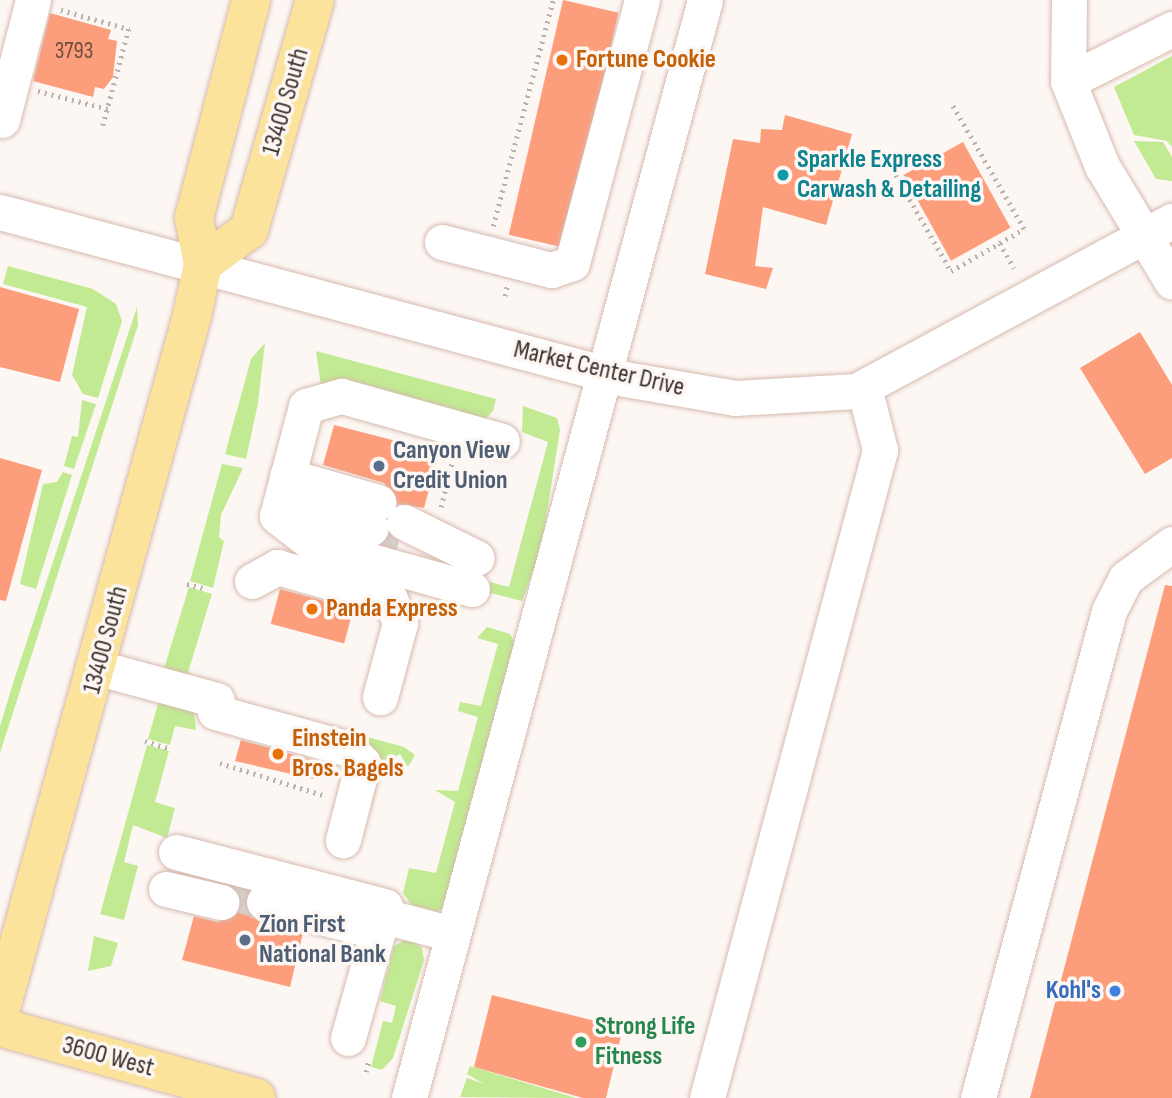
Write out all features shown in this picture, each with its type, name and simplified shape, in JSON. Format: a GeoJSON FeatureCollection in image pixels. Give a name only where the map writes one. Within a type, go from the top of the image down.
{"type":"FeatureCollection","features":[{"type":"Feature","properties":{"kind":"main road","name":"13400 South"},"geometry":{"type":"LineString","coordinates":[[0,1012],[99,668],[203,264],[194,218],[251,0]]}},
{"type":"Feature","properties":{"kind":"main road","name":"13400 South"},"geometry":{"type":"LineString","coordinates":[[203,264],[250,230],[315,0]]}},
{"type":"Feature","properties":{"kind":"main road","name":"3600 West"},"geometry":{"type":"LineString","coordinates":[[0,1027],[256,1098]]}},
{"type":"Feature","properties":{"kind":"street"},"geometry":{"type":"LineString","coordinates":[[0,30],[8,0]]}},
{"type":"Feature","properties":{"kind":"street"},"geometry":{"type":"LineString","coordinates":[[16,85],[20,0]]}},
{"type":"Feature","properties":{"kind":"street"},"geometry":{"type":"LineString","coordinates":[[442,242],[551,270],[572,263],[642,0]]}},
{"type":"Feature","properties":{"kind":"street"},"geometry":{"type":"LineString","coordinates":[[409,1098],[601,372],[705,0]]}},
{"type":"Feature","properties":{"kind":"street"},"geometry":{"type":"LineString","coordinates":[[1069,0],[1068,81],[1102,166],[1158,229],[1172,282]]}},
{"type":"Feature","properties":{"kind":"street"},"geometry":{"type":"LineString","coordinates":[[2,120],[44,4]]}},
{"type":"Feature","properties":{"kind":"street"},"geometry":{"type":"LineString","coordinates":[[1068,81],[1172,29]]}},
{"type":"Feature","properties":{"kind":"street","name":"Market Center Drive"},"geometry":{"type":"LineString","coordinates":[[0,212],[601,372],[736,398],[864,387],[1158,229]]}},
{"type":"Feature","properties":{"kind":"street"},"geometry":{"type":"LineString","coordinates":[[707,1098],[880,450],[864,387]]}},
{"type":"Feature","properties":{"kind":"street"},"geometry":{"type":"LineString","coordinates":[[474,573],[314,545],[282,496],[306,406],[342,396],[502,441]]}},
{"type":"Feature","properties":{"kind":"street"},"geometry":{"type":"LineString","coordinates":[[282,496],[438,538],[474,573]]}},
{"type":"Feature","properties":{"kind":"street"},"geometry":{"type":"LineString","coordinates":[[388,525],[474,573]]}},
{"type":"Feature","properties":{"kind":"street"},"geometry":{"type":"LineString","coordinates":[[978,1098],[1109,611],[1126,578],[1172,544]]}},
{"type":"Feature","properties":{"kind":"street"},"geometry":{"type":"LineString","coordinates":[[252,581],[277,567],[390,599],[400,624],[380,697]]}},
{"type":"Feature","properties":{"kind":"street"},"geometry":{"type":"LineString","coordinates":[[99,668],[349,749],[363,763],[342,840]]}},
{"type":"Feature","properties":{"kind":"street"},"geometry":{"type":"LineString","coordinates":[[225,889],[171,870],[380,924]]}},
{"type":"Feature","properties":{"kind":"street"},"geometry":{"type":"LineString","coordinates":[[265,901],[380,924],[452,934]]}},
{"type":"Feature","properties":{"kind":"street"},"geometry":{"type":"LineString","coordinates":[[348,1038],[380,924]]}},
{"type":"Feature","properties":{"kind":"path"},"geometry":{"type":"LineString","coordinates":[[488,242],[553,0]]}},
{"type":"Feature","properties":{"kind":"path"},"geometry":{"type":"LineString","coordinates":[[44,4],[129,29],[103,129]]}},
{"type":"Feature","properties":{"kind":"path"},"geometry":{"type":"LineString","coordinates":[[16,85],[108,109]]}},
{"type":"Feature","properties":{"kind":"path"},"geometry":{"type":"LineString","coordinates":[[896,175],[951,271],[1024,229],[951,103]]}},
{"type":"Feature","properties":{"kind":"path"},"geometry":{"type":"LineString","coordinates":[[1000,243],[1014,268]]}},
{"type":"Feature","properties":{"kind":"path"},"geometry":{"type":"LineString","coordinates":[[187,584],[207,589]]}},
{"type":"Feature","properties":{"kind":"path"},"geometry":{"type":"LineString","coordinates":[[145,741],[168,748]]}},
{"type":"Feature","properties":{"kind":"path"},"geometry":{"type":"LineString","coordinates":[[220,763],[352,804]]}},
{"type":"Feature","properties":{"kind":"green space"},"geometry":{"type":"Polygon","coordinates":[[[1172,56],[1172,147],[1167,141],[1134,135],[1114,87],[1172,56]]]}},
{"type":"Feature","properties":{"kind":"green space"},"geometry":{"type":"Polygon","coordinates":[[[1134,141],[1163,142],[1172,157],[1172,181],[1156,179],[1134,141]]]}},
{"type":"Feature","properties":{"kind":"green space"},"geometry":{"type":"Polygon","coordinates":[[[8,266],[93,289],[116,304],[122,321],[98,398],[83,394],[72,375],[87,307],[3,284],[8,266]]]}},
{"type":"Feature","properties":{"kind":"green space"},"geometry":{"type":"Polygon","coordinates":[[[137,307],[138,325],[0,753],[0,726],[14,680],[137,307]]]}},
{"type":"Feature","properties":{"kind":"green space"},"geometry":{"type":"Polygon","coordinates":[[[265,343],[258,403],[246,459],[225,454],[251,359],[265,343]]]}},
{"type":"Feature","properties":{"kind":"green space"},"geometry":{"type":"Polygon","coordinates":[[[316,351],[496,399],[493,411],[483,421],[321,387],[316,351]]]}},
{"type":"Feature","properties":{"kind":"green space"},"geometry":{"type":"Polygon","coordinates":[[[82,400],[96,404],[74,469],[64,466],[72,436],[78,437],[82,400]]]}},
{"type":"Feature","properties":{"kind":"green space"},"geometry":{"type":"Polygon","coordinates":[[[523,406],[557,418],[560,430],[541,550],[522,601],[487,592],[490,582],[509,587],[548,442],[522,432],[523,406]]]}},
{"type":"Feature","properties":{"kind":"green space"},"geometry":{"type":"Polygon","coordinates":[[[222,464],[243,468],[221,515],[219,537],[224,541],[213,588],[190,581],[222,464]]]}},
{"type":"Feature","properties":{"kind":"green space"},"geometry":{"type":"Polygon","coordinates":[[[63,472],[72,475],[36,589],[20,584],[43,484],[57,482],[63,472]]]}},
{"type":"Feature","properties":{"kind":"green space"},"geometry":{"type":"Polygon","coordinates":[[[189,587],[212,594],[186,679],[163,672],[189,587]]]}},
{"type":"Feature","properties":{"kind":"green space"},"geometry":{"type":"Polygon","coordinates":[[[487,627],[510,634],[516,644],[443,909],[436,911],[412,905],[403,893],[409,868],[436,873],[455,802],[435,790],[458,791],[478,717],[458,711],[460,702],[481,706],[498,644],[477,638],[487,627]]]}},
{"type":"Feature","properties":{"kind":"green space"},"geometry":{"type":"Polygon","coordinates":[[[159,700],[194,710],[196,730],[175,726],[170,745],[148,739],[159,700]]]}},
{"type":"Feature","properties":{"kind":"green space"},"geometry":{"type":"Polygon","coordinates":[[[247,704],[404,747],[415,755],[408,767],[400,754],[379,766],[372,806],[360,803],[369,766],[247,704]]]}},
{"type":"Feature","properties":{"kind":"green space"},"geometry":{"type":"Polygon","coordinates":[[[147,745],[169,751],[155,802],[175,808],[167,838],[133,825],[124,862],[138,866],[124,920],[100,914],[147,745]]]}},
{"type":"Feature","properties":{"kind":"green space"},"geometry":{"type":"Polygon","coordinates":[[[94,936],[118,943],[111,966],[88,971],[94,936]]]}},
{"type":"Feature","properties":{"kind":"green space"},"geometry":{"type":"Polygon","coordinates":[[[409,938],[422,948],[424,960],[393,1058],[382,1070],[371,1067],[383,1021],[392,1023],[396,1006],[380,1001],[394,946],[409,938]]]}},
{"type":"Feature","properties":{"kind":"green space"},"geometry":{"type":"Polygon","coordinates":[[[470,1066],[576,1098],[460,1097],[467,1078],[484,1084],[467,1074],[470,1066]]]}},
{"type":"Feature","properties":{"kind":"building"},"geometry":{"type":"Polygon","coordinates":[[[563,0],[619,13],[564,248],[509,235],[563,0]]]}},
{"type":"Feature","properties":{"kind":"building"},"geometry":{"type":"Polygon","coordinates":[[[50,13],[111,30],[108,39],[117,41],[113,77],[104,89],[95,87],[93,97],[33,81],[50,13]]]}},
{"type":"Feature","properties":{"kind":"building","name":"Sparkle Express Carwash & Detailing"},"geometry":{"type":"Polygon","coordinates":[[[785,115],[852,134],[826,225],[763,207],[755,266],[773,268],[766,289],[705,274],[733,139],[760,143],[761,129],[782,130],[785,115]]]}},
{"type":"Feature","properties":{"kind":"building"},"geometry":{"type":"Polygon","coordinates":[[[963,142],[1011,228],[951,261],[904,175],[963,142]]]}},
{"type":"Feature","properties":{"kind":"building"},"geometry":{"type":"Polygon","coordinates":[[[0,287],[79,309],[60,382],[0,367],[0,287]]]}},
{"type":"Feature","properties":{"kind":"building"},"geometry":{"type":"Polygon","coordinates":[[[1140,332],[1172,385],[1172,458],[1145,474],[1080,368],[1140,332]]]}},
{"type":"Feature","properties":{"kind":"building","name":"Canyon View Credit Union"},"geometry":{"type":"Polygon","coordinates":[[[334,425],[439,452],[424,508],[398,504],[384,483],[323,465],[334,425]]]}},
{"type":"Feature","properties":{"kind":"building"},"geometry":{"type":"Polygon","coordinates":[[[0,458],[42,470],[6,601],[0,600],[0,458]]]}},
{"type":"Feature","properties":{"kind":"building","name":"Kohl's"},"geometry":{"type":"Polygon","coordinates":[[[1165,585],[1172,586],[1172,1098],[1030,1098],[1165,585]]]}},
{"type":"Feature","properties":{"kind":"building","name":"Panda Express"},"geometry":{"type":"Polygon","coordinates":[[[280,589],[353,609],[344,643],[271,624],[280,589]]]}},
{"type":"Feature","properties":{"kind":"building","name":"Einstein Bros. Bagels"},"geometry":{"type":"Polygon","coordinates":[[[241,740],[317,761],[313,779],[235,761],[241,740]]]}},
{"type":"Feature","properties":{"kind":"building","name":"Zion First National Bank"},"geometry":{"type":"Polygon","coordinates":[[[235,888],[248,891],[250,917],[303,933],[290,987],[182,960],[194,916],[217,922],[235,916],[241,906],[235,888]]]}},
{"type":"Feature","properties":{"kind":"building"},"geometry":{"type":"Polygon","coordinates":[[[492,995],[623,1028],[606,1098],[583,1098],[474,1067],[492,995]]]}},
{"type":"Feature","properties":{"kind":"tunnel"},"geometry":{"type":"LineString","coordinates":[[368,541],[397,549]]}},
{"type":"Feature","properties":{"kind":"tunnel"},"geometry":{"type":"LineString","coordinates":[[225,890],[264,902]]}},
{"type":"Feature","properties":{"kind":"place","name":"Fortune Cookie"},"geometry":{"type":"Point","coordinates":[562,60]}},
{"type":"Feature","properties":{"kind":"place","name":"Sparkle Express Carwash & Detailing"},"geometry":{"type":"Point","coordinates":[783,175]}},
{"type":"Feature","properties":{"kind":"place","name":"Canyon View Credit Union"},"geometry":{"type":"Point","coordinates":[379,466]}},
{"type":"Feature","properties":{"kind":"place","name":"Panda Express"},"geometry":{"type":"Point","coordinates":[312,609]}},
{"type":"Feature","properties":{"kind":"place","name":"Einstein Bros. Bagels"},"geometry":{"type":"Point","coordinates":[278,754]}},
{"type":"Feature","properties":{"kind":"place","name":"Zion First National Bank"},"geometry":{"type":"Point","coordinates":[245,940]}},
{"type":"Feature","properties":{"kind":"place","name":"Kohl's"},"geometry":{"type":"Point","coordinates":[1115,991]}},
{"type":"Feature","properties":{"kind":"place","name":"Strong Life Fitness"},"geometry":{"type":"Point","coordinates":[581,1042]}}]}
